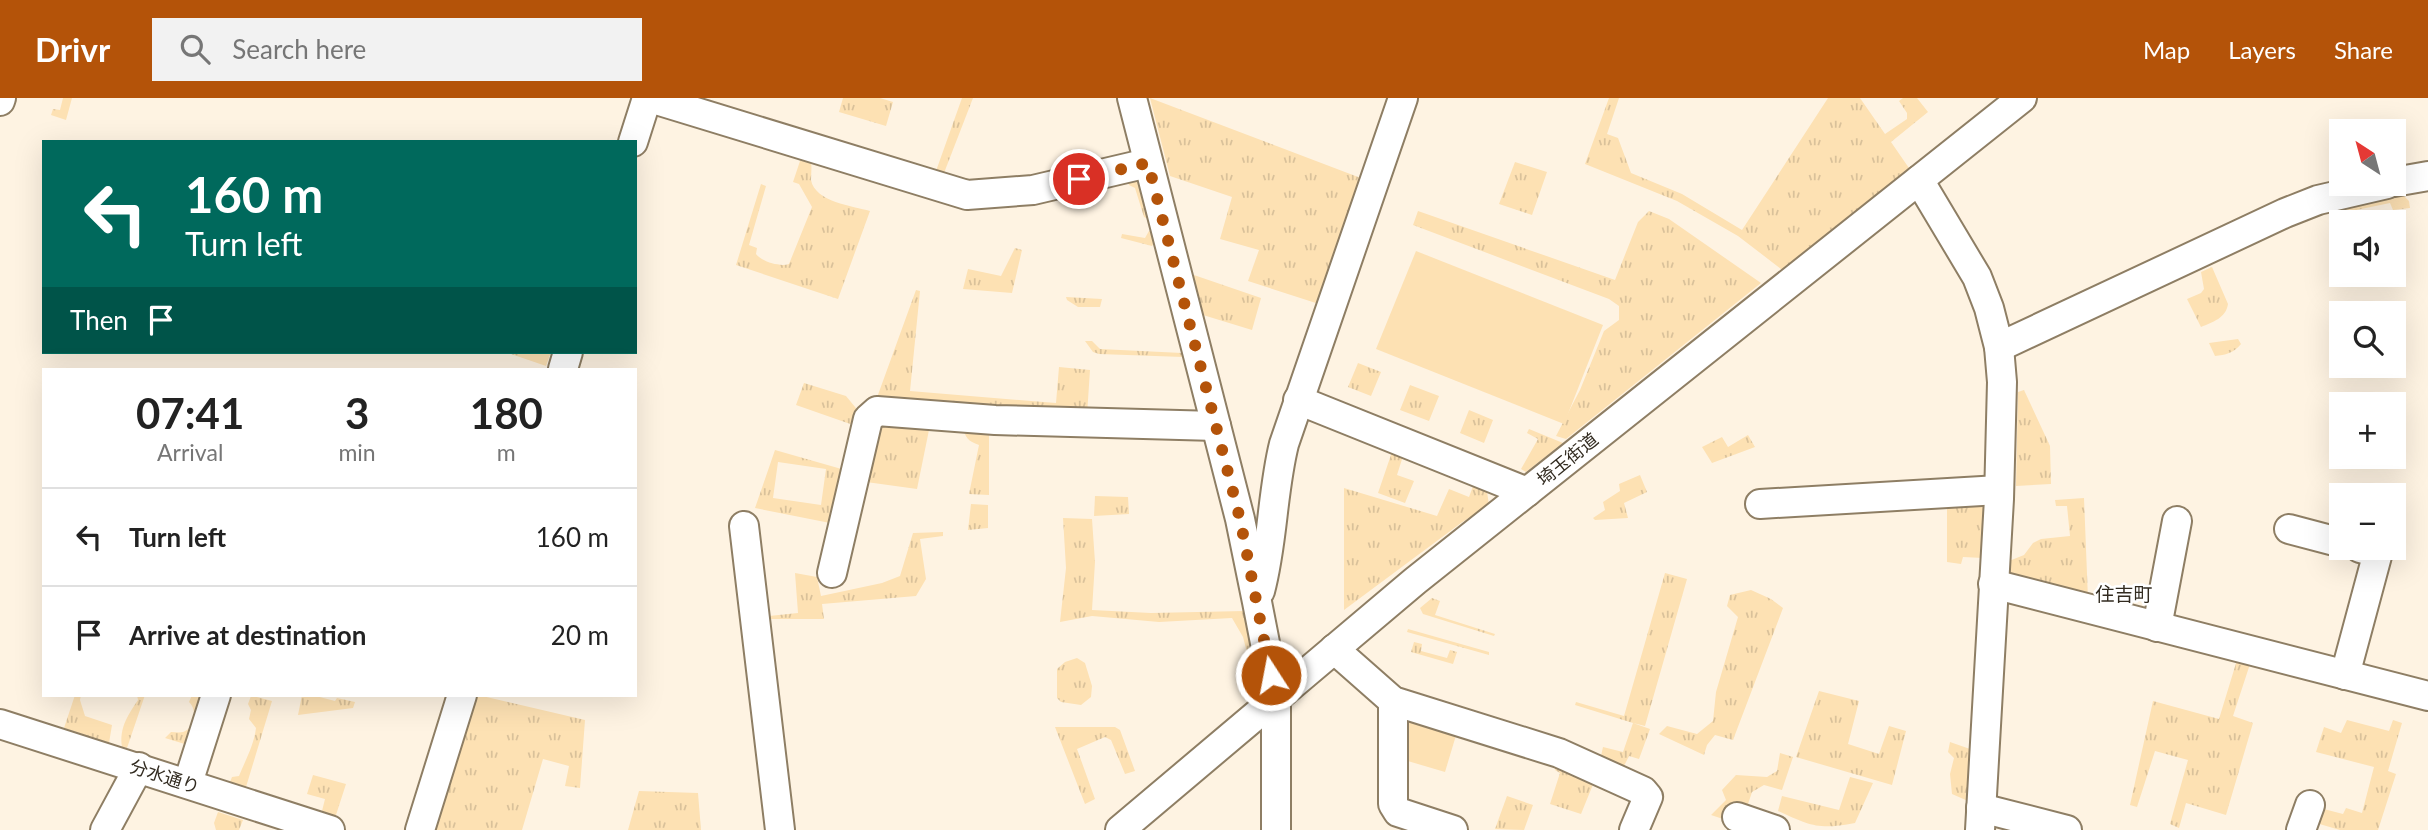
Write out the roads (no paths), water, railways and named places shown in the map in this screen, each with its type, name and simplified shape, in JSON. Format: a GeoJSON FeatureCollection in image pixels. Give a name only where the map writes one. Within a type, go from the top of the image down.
{"type":"FeatureCollection","features":[{"type":"Feature","properties":{"kind":"street"},"geometry":{"type":"LineString","coordinates":[[634,140],[649,98],[967,195],[1033,190],[1148,163]]}},
{"type":"Feature","properties":{"kind":"street"},"geometry":{"type":"LineString","coordinates":[[1132,98],[1240,519],[1257,602],[1276,699],[1276,830]]}},
{"type":"Feature","properties":{"kind":"street"},"geometry":{"type":"LineString","coordinates":[[1257,602],[1266,565],[1278,469],[1298,400],[1403,98]]}},
{"type":"Feature","properties":{"kind":"street","name":"埼玉街道"},"geometry":{"type":"LineString","coordinates":[[1120,830],[1334,649],[1527,492],[2022,98]]}},
{"type":"Feature","properties":{"kind":"street"},"geometry":{"type":"LineString","coordinates":[[2406,181],[2428,176]]}},
{"type":"Feature","properties":{"kind":"street"},"geometry":{"type":"LineString","coordinates":[[1919,180],[1977,277],[1989,308],[1999,347],[2002,382],[1999,490],[1980,819],[2067,830]]}},
{"type":"Feature","properties":{"kind":"street"},"geometry":{"type":"LineString","coordinates":[[1999,347],[2285,213],[2335,196]]}},
{"type":"Feature","properties":{"kind":"street"},"geometry":{"type":"LineString","coordinates":[[1298,400],[1527,492]]}},
{"type":"Feature","properties":{"kind":"street"},"geometry":{"type":"LineString","coordinates":[[832,573],[868,419],[877,411],[995,420],[1216,426]]}},
{"type":"Feature","properties":{"kind":"street"},"geometry":{"type":"LineString","coordinates":[[1760,504],[1999,490]]}},
{"type":"Feature","properties":{"kind":"street"},"geometry":{"type":"LineString","coordinates":[[2157,627],[2178,521]]}},
{"type":"Feature","properties":{"kind":"street"},"geometry":{"type":"LineString","coordinates":[[744,526],[780,830]]}},
{"type":"Feature","properties":{"kind":"street"},"geometry":{"type":"LineString","coordinates":[[2289,529],[2329,540]]}},
{"type":"Feature","properties":{"kind":"street"},"geometry":{"type":"LineString","coordinates":[[2345,675],[2376,560]]}},
{"type":"Feature","properties":{"kind":"street"},"geometry":{"type":"LineString","coordinates":[[1993,584],[2428,696]]}},
{"type":"Feature","properties":{"kind":"street"},"geometry":{"type":"LineString","coordinates":[[1334,649],[1393,701],[1559,753],[1643,791],[1648,797],[1634,830]]}},
{"type":"Feature","properties":{"kind":"street"},"geometry":{"type":"LineString","coordinates":[[188,783],[215,697]]}},
{"type":"Feature","properties":{"kind":"street"},"geometry":{"type":"LineString","coordinates":[[420,830],[461,697]]}},
{"type":"Feature","properties":{"kind":"street"},"geometry":{"type":"LineString","coordinates":[[1393,701],[1393,804],[1398,811],[1453,830]]}},
{"type":"Feature","properties":{"kind":"street","name":"分水通り"},"geometry":{"type":"LineString","coordinates":[[0,724],[330,830]]}},
{"type":"Feature","properties":{"kind":"street"},"geometry":{"type":"LineString","coordinates":[[105,830],[139,767]]}},
{"type":"Feature","properties":{"kind":"street"},"geometry":{"type":"LineString","coordinates":[[1738,817],[1775,830]]}},
{"type":"Feature","properties":{"kind":"district","name":"住吉町"},"geometry":{"type":"Point","coordinates":[2124,593]}}]}
